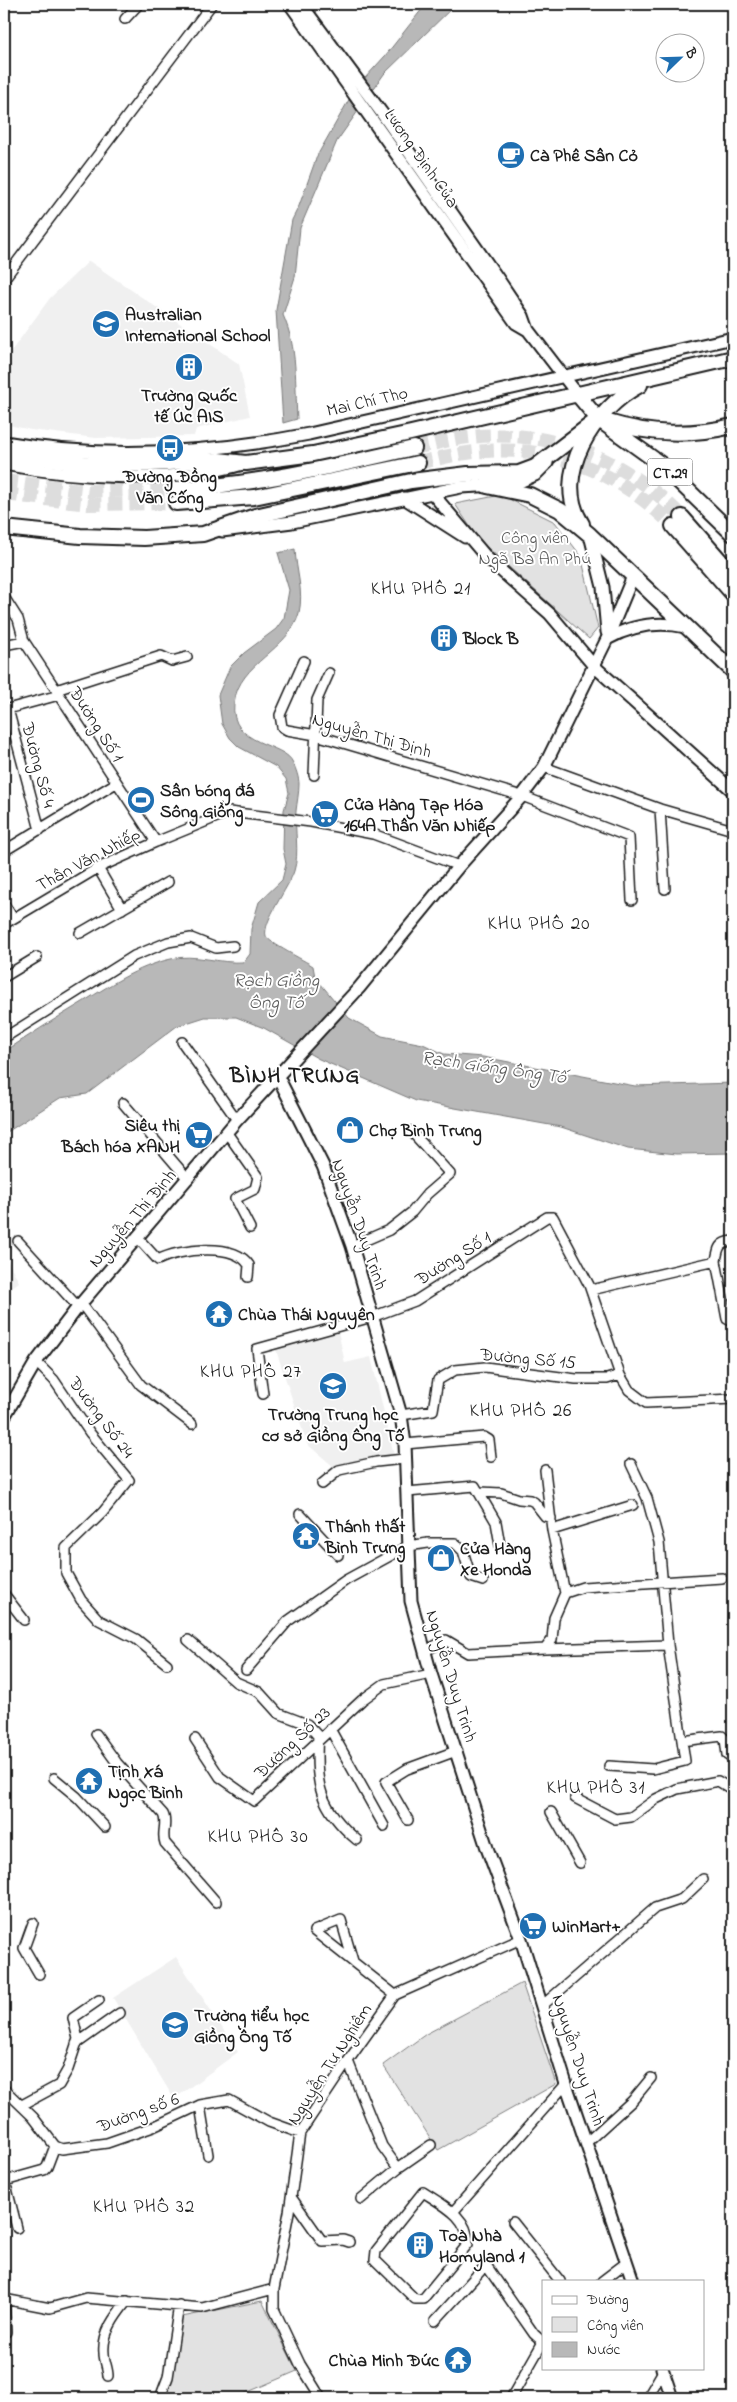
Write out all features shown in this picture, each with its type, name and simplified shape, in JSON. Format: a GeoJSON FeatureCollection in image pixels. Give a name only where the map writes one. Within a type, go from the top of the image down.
{"type":"FeatureCollection","features":[{"type":"Feature","properties":{"kind":"highway"},"geometry":{"type":"LineString","coordinates":[[4,454],[91,464],[151,464],[218,460],[246,464],[313,454],[578,395],[733,358]]}},
{"type":"Feature","properties":{"kind":"highway"},"geometry":{"type":"LineString","coordinates":[[4,528],[80,536],[144,538],[203,534],[255,516],[411,481],[468,474],[524,472],[558,450],[598,419],[624,393],[661,374]]}},
{"type":"Feature","properties":{"kind":"highway"},"geometry":{"type":"LineString","coordinates":[[578,395],[598,419],[633,429],[675,434],[700,433],[733,426]]}},
{"type":"Feature","properties":{"kind":"highway"},"geometry":{"type":"LineString","coordinates":[[590,534],[575,512],[571,495],[572,480],[582,448],[598,419]]}},
{"type":"Feature","properties":{"kind":"highway","name":"CT.29"},"geometry":{"type":"LineString","coordinates":[[598,419],[662,465],[733,534]]}},
{"type":"Feature","properties":{"kind":"highway"},"geometry":{"type":"LineString","coordinates":[[414,448],[304,473],[175,496],[254,497],[418,463]]}},
{"type":"Feature","properties":{"kind":"highway"},"geometry":{"type":"LineString","coordinates":[[487,486],[519,492],[547,502],[560,510],[590,534],[733,671]]}},
{"type":"Feature","properties":{"kind":"highway"},"geometry":{"type":"LineString","coordinates":[[733,575],[677,521],[733,594]]}},
{"type":"Feature","properties":{"kind":"main road","name":"Lương Định Của"},"geometry":{"type":"LineString","coordinates":[[290,4],[341,66]]}},
{"type":"Feature","properties":{"kind":"main road","name":"Lương Định Của"},"geometry":{"type":"LineString","coordinates":[[301,4],[341,66],[523,316],[528,330],[578,395]]}},
{"type":"Feature","properties":{"kind":"main road","name":"Mai Chí Thọ"},"geometry":{"type":"LineString","coordinates":[[4,442],[88,453],[161,453],[246,446],[733,338]]}},
{"type":"Feature","properties":{"kind":"main road"},"geometry":{"type":"LineString","coordinates":[[203,534],[292,522],[461,487],[510,485],[529,479],[540,471],[558,450]]}},
{"type":"Feature","properties":{"kind":"main road"},"geometry":{"type":"LineString","coordinates":[[4,464],[68,473],[166,475],[219,471],[246,464]]}},
{"type":"Feature","properties":{"kind":"main road"},"geometry":{"type":"LineString","coordinates":[[432,493],[487,558],[550,614],[594,666],[733,791]]}},
{"type":"Feature","properties":{"kind":"main road"},"geometry":{"type":"LineString","coordinates":[[404,498],[475,544]]}},
{"type":"Feature","properties":{"kind":"main road"},"geometry":{"type":"LineString","coordinates":[[590,534],[603,587],[607,618],[607,639]]}},
{"type":"Feature","properties":{"kind":"main road"},"geometry":{"type":"LineString","coordinates":[[460,866],[522,796],[544,767],[607,639],[633,576]]}},
{"type":"Feature","properties":{"kind":"main road"},"geometry":{"type":"LineString","coordinates":[[607,639],[634,627],[666,623],[686,627]]}},
{"type":"Feature","properties":{"kind":"main road","name":"Nguyễn Thị Định"},"geometry":{"type":"LineString","coordinates":[[4,1415],[36,1362],[80,1305],[237,1120],[302,1052],[359,988],[460,866]]}},
{"type":"Feature","properties":{"kind":"main road","name":"Nguyễn Duy Trinh"},"geometry":{"type":"LineString","coordinates":[[278,1077],[323,1166],[352,1246],[401,1414],[405,1444],[404,1459],[411,1601],[431,1674],[487,1848],[521,1939],[566,2084],[633,2280]]}},
{"type":"Feature","properties":{"kind":"main road"},"geometry":{"type":"LineString","coordinates":[[662,2370],[672,2398]]}},
{"type":"Feature","properties":{"kind":"street"},"geometry":{"type":"LineString","coordinates":[[125,19],[139,4]]}},
{"type":"Feature","properties":{"kind":"street"},"geometry":{"type":"LineString","coordinates":[[4,279],[212,4]]}},
{"type":"Feature","properties":{"kind":"street","name":"Đường Số 1"},"geometry":{"type":"LineString","coordinates":[[4,597],[18,619],[24,641],[116,784],[156,842]]}},
{"type":"Feature","properties":{"kind":"street"},"geometry":{"type":"LineString","coordinates":[[4,645],[24,641]]}},
{"type":"Feature","properties":{"kind":"street"},"geometry":{"type":"LineString","coordinates":[[6,709],[161,656],[172,661],[187,657]]}},
{"type":"Feature","properties":{"kind":"street","name":"Nguyễn Thị Định"},"geometry":{"type":"LineString","coordinates":[[304,661],[282,710],[280,722],[287,730],[316,735],[522,796],[628,837],[632,900]]}},
{"type":"Feature","properties":{"kind":"street"},"geometry":{"type":"LineString","coordinates":[[314,775],[317,700],[329,673]]}},
{"type":"Feature","properties":{"kind":"street","name":"Đường Số 4"},"geometry":{"type":"LineString","coordinates":[[6,709],[40,830]]}},
{"type":"Feature","properties":{"kind":"street"},"geometry":{"type":"LineString","coordinates":[[544,767],[660,809],[733,830]]}},
{"type":"Feature","properties":{"kind":"street"},"geometry":{"type":"LineString","coordinates":[[4,851],[116,784]]}},
{"type":"Feature","properties":{"kind":"street"},"geometry":{"type":"LineString","coordinates":[[660,809],[665,889]]}},
{"type":"Feature","properties":{"kind":"street","name":"Thân Văn Nhiếp"},"geometry":{"type":"LineString","coordinates":[[4,924],[98,868],[229,812],[310,822],[373,834],[460,866]]}},
{"type":"Feature","properties":{"kind":"street"},"geometry":{"type":"LineString","coordinates":[[98,868],[122,909]]}},
{"type":"Feature","properties":{"kind":"street"},"geometry":{"type":"LineString","coordinates":[[80,933],[168,882]]}},
{"type":"Feature","properties":{"kind":"street"},"geometry":{"type":"LineString","coordinates":[[4,904],[13,918]]}},
{"type":"Feature","properties":{"kind":"street"},"geometry":{"type":"LineString","coordinates":[[4,1038],[134,956],[168,942],[191,938],[216,948],[233,946]]}},
{"type":"Feature","properties":{"kind":"street"},"geometry":{"type":"LineString","coordinates":[[4,976],[37,957]]}},
{"type":"Feature","properties":{"kind":"street"},"geometry":{"type":"LineString","coordinates":[[182,1042],[237,1120]]}},
{"type":"Feature","properties":{"kind":"street"},"geometry":{"type":"LineString","coordinates":[[123,1103],[188,1179]]}},
{"type":"Feature","properties":{"kind":"street"},"geometry":{"type":"LineString","coordinates":[[352,1246],[389,1230],[412,1212],[427,1194],[450,1174],[411,1131]]}},
{"type":"Feature","properties":{"kind":"street"},"geometry":{"type":"LineString","coordinates":[[227,1133],[258,1177],[255,1189],[235,1200],[250,1228]]}},
{"type":"Feature","properties":{"kind":"street","name":"Đường Số 1"},"geometry":{"type":"LineString","coordinates":[[263,1394],[257,1349],[372,1317],[415,1302],[547,1217],[553,1218],[591,1290]]}},
{"type":"Feature","properties":{"kind":"street"},"geometry":{"type":"LineString","coordinates":[[137,1237],[158,1260],[168,1255],[191,1250],[240,1255],[249,1265],[248,1277]]}},
{"type":"Feature","properties":{"kind":"street"},"geometry":{"type":"LineString","coordinates":[[733,1240],[724,1242],[718,1247],[716,1261],[728,1319],[733,1322]]}},
{"type":"Feature","properties":{"kind":"street"},"geometry":{"type":"LineString","coordinates":[[18,1241],[80,1305],[141,1385],[192,1424]]}},
{"type":"Feature","properties":{"kind":"street"},"geometry":{"type":"LineString","coordinates":[[716,1261],[591,1290],[620,1375],[629,1390],[646,1403],[733,1399]]}},
{"type":"Feature","properties":{"kind":"street","name":"Đường Số 24"},"geometry":{"type":"LineString","coordinates":[[36,1362],[54,1380],[85,1426],[128,1480],[103,1512],[66,1548],[66,1574],[80,1600],[99,1620],[136,1639],[156,1658],[168,1664]]}},
{"type":"Feature","properties":{"kind":"street","name":"Đường Số 15"},"geometry":{"type":"LineString","coordinates":[[401,1414],[433,1410],[438,1380],[455,1370],[485,1367],[576,1379],[606,1379],[620,1375]]}},
{"type":"Feature","properties":{"kind":"street"},"geometry":{"type":"LineString","coordinates":[[405,1444],[484,1437],[489,1440],[491,1457]]}},
{"type":"Feature","properties":{"kind":"street"},"geometry":{"type":"LineString","coordinates":[[322,1484],[339,1470],[376,1462],[404,1459]]}},
{"type":"Feature","properties":{"kind":"street"},"geometry":{"type":"LineString","coordinates":[[609,1766],[653,1769],[686,1761],[668,1645],[659,1542],[647,1498],[630,1464]]}},
{"type":"Feature","properties":{"kind":"street"},"geometry":{"type":"LineString","coordinates":[[545,1470],[552,1530],[566,1593],[554,1618],[552,1640],[545,1649]]}},
{"type":"Feature","properties":{"kind":"street"},"geometry":{"type":"LineString","coordinates":[[407,1492],[469,1485],[475,1486],[496,1522],[500,1545]]}},
{"type":"Feature","properties":{"kind":"street"},"geometry":{"type":"LineString","coordinates":[[480,1492],[501,1493],[518,1499],[530,1500],[534,1502],[544,1516],[550,1518]]}},
{"type":"Feature","properties":{"kind":"street"},"geometry":{"type":"LineString","coordinates":[[552,1530],[633,1505]]}},
{"type":"Feature","properties":{"kind":"street"},"geometry":{"type":"LineString","coordinates":[[300,1514],[338,1554]]}},
{"type":"Feature","properties":{"kind":"street"},"geometry":{"type":"LineString","coordinates":[[246,1670],[288,1621],[346,1580],[408,1546],[436,1542],[455,1543],[463,1551],[471,1577],[483,1581]]}},
{"type":"Feature","properties":{"kind":"street"},"geometry":{"type":"LineString","coordinates":[[566,1593],[583,1587],[722,1578]]}},
{"type":"Feature","properties":{"kind":"street"},"geometry":{"type":"LineString","coordinates":[[4,1594],[24,1620]]}},
{"type":"Feature","properties":{"kind":"street"},"geometry":{"type":"LineString","coordinates":[[188,1640],[236,1682],[259,1692],[278,1713],[307,1724],[318,1736],[320,1792],[328,1811],[357,1840]]}},
{"type":"Feature","properties":{"kind":"street"},"geometry":{"type":"LineString","coordinates":[[425,1650],[446,1640],[468,1653],[668,1645]]}},
{"type":"Feature","properties":{"kind":"street","name":"Đường Số 23"},"geometry":{"type":"LineString","coordinates":[[195,1739],[220,1777],[254,1801],[362,1700],[384,1684],[431,1674]]}},
{"type":"Feature","properties":{"kind":"street"},"geometry":{"type":"LineString","coordinates":[[330,1729],[384,1826]]}},
{"type":"Feature","properties":{"kind":"street"},"geometry":{"type":"LineString","coordinates":[[96,1734],[117,1763],[163,1814],[165,1820],[163,1835],[165,1842],[216,1902]]}},
{"type":"Feature","properties":{"kind":"street"},"geometry":{"type":"LineString","coordinates":[[682,1741],[722,1736],[725,1739],[727,1755],[733,1759]]}},
{"type":"Feature","properties":{"kind":"street"},"geometry":{"type":"LineString","coordinates":[[408,1820],[386,1782],[407,1769],[456,1751]]}},
{"type":"Feature","properties":{"kind":"street"},"geometry":{"type":"LineString","coordinates":[[54,1778],[77,1796],[105,1827]]}},
{"type":"Feature","properties":{"kind":"street"},"geometry":{"type":"LineString","coordinates":[[575,1798],[615,1819],[631,1817],[656,1799],[677,1789],[718,1780],[731,1789]]}},
{"type":"Feature","properties":{"kind":"street"},"geometry":{"type":"LineString","coordinates":[[551,1812],[580,1863]]}},
{"type":"Feature","properties":{"kind":"street"},"geometry":{"type":"LineString","coordinates":[[543,2005],[655,1908],[682,1899],[704,1879]]}},
{"type":"Feature","properties":{"kind":"street"},"geometry":{"type":"LineString","coordinates":[[354,1961],[341,1920],[314,1931],[395,1995]]}},
{"type":"Feature","properties":{"kind":"street"},"geometry":{"type":"LineString","coordinates":[[33,1923],[24,1948],[39,1974]]}},
{"type":"Feature","properties":{"kind":"street","name":"Nguyễn Tư Nghiêm"},"geometry":{"type":"LineString","coordinates":[[321,2398],[300,2364],[274,2309],[274,2289],[291,2197],[300,2133],[395,1995],[521,1939]]}},
{"type":"Feature","properties":{"kind":"street"},"geometry":{"type":"LineString","coordinates":[[22,2105],[59,2085],[68,2069],[78,2039],[73,2018],[99,2000]]}},
{"type":"Feature","properties":{"kind":"street"},"geometry":{"type":"LineString","coordinates":[[76,2044],[120,2013]]}},
{"type":"Feature","properties":{"kind":"street"},"geometry":{"type":"LineString","coordinates":[[348,2061],[382,2146],[398,2168]]}},
{"type":"Feature","properties":{"kind":"street"},"geometry":{"type":"LineString","coordinates":[[587,2142],[632,2101],[651,2078]]}},
{"type":"Feature","properties":{"kind":"street"},"geometry":{"type":"LineString","coordinates":[[452,2212],[566,2084]]}},
{"type":"Feature","properties":{"kind":"street"},"geometry":{"type":"LineString","coordinates":[[4,2089],[22,2105],[55,2146],[44,2170],[5,2182],[17,2228]]}},
{"type":"Feature","properties":{"kind":"street","name":"Đường số 6"},"geometry":{"type":"LineString","coordinates":[[55,2146],[62,2148],[107,2143],[153,2128],[200,2105],[229,2100],[269,2122],[300,2133]]}},
{"type":"Feature","properties":{"kind":"street"},"geometry":{"type":"LineString","coordinates":[[200,2105],[208,2155]]}},
{"type":"Feature","properties":{"kind":"street"},"geometry":{"type":"LineString","coordinates":[[361,2199],[398,2168],[431,2145]]}},
{"type":"Feature","properties":{"kind":"street"},"geometry":{"type":"LineString","coordinates":[[424,2192],[452,2212],[464,2222],[468,2244],[423,2298],[415,2299],[375,2260],[376,2251],[424,2192]]}},
{"type":"Feature","properties":{"kind":"street"},"geometry":{"type":"LineString","coordinates":[[291,2197],[322,2241],[344,2240],[349,2242]]}},
{"type":"Feature","properties":{"kind":"street"},"geometry":{"type":"LineString","coordinates":[[512,2222],[559,2280]]}},
{"type":"Feature","properties":{"kind":"street"},"geometry":{"type":"LineString","coordinates":[[603,2280],[627,2262]]}},
{"type":"Feature","properties":{"kind":"street"},"geometry":{"type":"LineString","coordinates":[[435,2320],[486,2264],[534,2334],[542,2341]]}},
{"type":"Feature","properties":{"kind":"street"},"geometry":{"type":"LineString","coordinates":[[6,2332],[4,2299],[50,2308],[86,2298],[202,2308],[274,2289]]}},
{"type":"Feature","properties":{"kind":"street"},"geometry":{"type":"LineString","coordinates":[[108,2376],[108,2365],[104,2355],[104,2339],[114,2318],[127,2301]]}},
{"type":"Feature","properties":{"kind":"street"},"geometry":{"type":"LineString","coordinates":[[160,2398],[168,2377],[179,2305]]}},
{"type":"Feature","properties":{"kind":"street"},"geometry":{"type":"LineString","coordinates":[[511,2398],[542,2344]]}},
{"type":"Feature","properties":{"kind":"street"},"geometry":{"type":"LineString","coordinates":[[647,2398],[662,2370]]}},
{"type":"Feature","properties":{"kind":"shaded area","name":"Australian International School"},"geometry":{"type":"Polygon","coordinates":[[[89,261],[239,364],[250,416],[196,429],[194,436],[96,438],[31,430],[4,424],[4,361],[50,298],[89,261]]]}},
{"type":"Feature","properties":{"kind":"shaded area"},"geometry":{"type":"Polygon","coordinates":[[[4,1253],[19,1282],[4,1293],[4,1253]]]}},
{"type":"Feature","properties":{"kind":"shaded area","name":"Trường Trung học cơ sở Giồng Ông Tố"},"geometry":{"type":"Polygon","coordinates":[[[338,1331],[345,1363],[371,1357],[394,1455],[334,1467],[307,1444],[275,1347],[338,1331]]]}},
{"type":"Feature","properties":{"kind":"shaded area","name":"Trường tiểu học Giồng Ông Tố"},"geometry":{"type":"Polygon","coordinates":[[[176,1957],[238,2052],[174,2099],[113,1998],[176,1957]]]}},
{"type":"Feature","properties":{"kind":"green space","name":"Công viên Ngã Ba An Phú"},"geometry":{"type":"Polygon","coordinates":[[[501,495],[555,522],[581,556],[598,628],[589,639],[479,540],[455,504],[501,495]]]}},
{"type":"Feature","properties":{"kind":"green space"},"geometry":{"type":"Polygon","coordinates":[[[522,1983],[556,2084],[438,2150],[383,2065],[426,2034],[522,1983]]]}},
{"type":"Feature","properties":{"kind":"green space"},"geometry":{"type":"Polygon","coordinates":[[[262,2301],[297,2371],[234,2398],[181,2398],[168,2395],[182,2317],[262,2301]]]}},
{"type":"Feature","properties":{"kind":"water"},"geometry":{"type":"Polygon","coordinates":[[[426,4],[456,4],[384,74],[337,141],[300,228],[295,277],[283,315],[288,328],[293,353],[297,419],[283,423],[276,310],[292,220],[317,156],[355,89],[385,56],[426,4]]]}},
{"type":"Feature","properties":{"kind":"water","name":"Rạch Giồng Ông Tố"},"geometry":{"type":"Polygon","coordinates":[[[295,549],[301,597],[299,613],[294,626],[245,677],[238,689],[234,703],[235,717],[240,728],[248,736],[288,756],[294,765],[299,782],[296,811],[296,864],[291,878],[268,922],[266,936],[280,947],[313,966],[315,977],[349,1018],[382,1036],[423,1044],[444,1054],[483,1057],[635,1086],[733,1083],[733,1153],[677,1154],[628,1149],[561,1127],[416,1101],[319,1059],[264,1028],[236,1017],[205,1017],[177,1026],[87,1094],[60,1098],[4,1134],[4,1052],[111,984],[159,962],[189,957],[226,962],[244,962],[250,954],[251,929],[259,902],[282,880],[286,864],[283,849],[284,810],[289,793],[286,779],[276,767],[239,747],[230,738],[222,724],[218,695],[230,667],[244,653],[276,629],[284,618],[289,590],[278,553],[295,549]]]}},
{"type":"Feature","properties":{"kind":"tunnel"},"geometry":{"type":"LineString","coordinates":[[414,448],[449,440],[500,435],[558,443],[612,464],[637,479],[682,517]]}},
{"type":"Feature","properties":{"kind":"tunnel"},"geometry":{"type":"LineString","coordinates":[[418,463],[460,454],[486,451],[539,453],[564,459],[588,468],[633,492],[673,526]]}},
{"type":"Feature","properties":{"kind":"tunnel"},"geometry":{"type":"LineString","coordinates":[[4,481],[89,491],[175,489]]}},
{"type":"Feature","properties":{"kind":"tunnel"},"geometry":{"type":"LineString","coordinates":[[4,494],[88,504],[176,503]]}},
{"type":"Feature","properties":{"kind":"place","name":"Cà Phê Sân Cỏ"},"geometry":{"type":"Point","coordinates":[511,155]}},
{"type":"Feature","properties":{"kind":"place","name":"Australian International School"},"geometry":{"type":"Point","coordinates":[106,324]}},
{"type":"Feature","properties":{"kind":"place","name":"Trường Quốc tế Úc AIS"},"geometry":{"type":"Point","coordinates":[189,367]}},
{"type":"Feature","properties":{"kind":"place","name":"Đường Đồng Văn Cống"},"geometry":{"type":"Point","coordinates":[170,448]}},
{"type":"Feature","properties":{"kind":"place","name":"Block B"},"geometry":{"type":"Point","coordinates":[444,638]}},
{"type":"Feature","properties":{"kind":"place","name":"Sân bóng đá Sông Giồng"},"geometry":{"type":"Point","coordinates":[141,800]}},
{"type":"Feature","properties":{"kind":"place","name":"Cửa Hàng Tạp Hóa 164A Thân Văn Nhiếp"},"geometry":{"type":"Point","coordinates":[325,814]}},
{"type":"Feature","properties":{"kind":"place","name":"Chợ Bình Trưng"},"geometry":{"type":"Point","coordinates":[350,1130]}},
{"type":"Feature","properties":{"kind":"place","name":"Siêu thị Bách hóa XANH"},"geometry":{"type":"Point","coordinates":[199,1135]}},
{"type":"Feature","properties":{"kind":"place","name":"Chùa Thái Nguyên"},"geometry":{"type":"Point","coordinates":[219,1314]}},
{"type":"Feature","properties":{"kind":"place","name":"Trường Trung học cơ sở Giồng Ông Tố"},"geometry":{"type":"Point","coordinates":[333,1386]}},
{"type":"Feature","properties":{"kind":"place","name":"Thánh thất Bình Trưng"},"geometry":{"type":"Point","coordinates":[306,1536]}},
{"type":"Feature","properties":{"kind":"place","name":"Cửa Hàng Xe Honda"},"geometry":{"type":"Point","coordinates":[441,1558]}},
{"type":"Feature","properties":{"kind":"place","name":"Tịnh Xá Ngọc Bình"},"geometry":{"type":"Point","coordinates":[89,1781]}},
{"type":"Feature","properties":{"kind":"place","name":"WinMart+"},"geometry":{"type":"Point","coordinates":[533,1926]}},
{"type":"Feature","properties":{"kind":"place","name":"Trường tiểu học Giồng Ông Tố"},"geometry":{"type":"Point","coordinates":[175,2025]}},
{"type":"Feature","properties":{"kind":"place","name":"Toà Nhà Homyland 1"},"geometry":{"type":"Point","coordinates":[420,2245]}},
{"type":"Feature","properties":{"kind":"place","name":"Chùa Minh Đức"},"geometry":{"type":"Point","coordinates":[458,2360]}},
{"type":"Feature","properties":{"kind":"district","name":"KHU PHỐ 21"},"geometry":{"type":"Point","coordinates":[421,587]}},
{"type":"Feature","properties":{"kind":"district","name":"KHU PHỐ 20"},"geometry":{"type":"Point","coordinates":[539,922]}},
{"type":"Feature","properties":{"kind":"district","name":"BÌNH TRƯNG"},"geometry":{"type":"Point","coordinates":[295,1074]}},
{"type":"Feature","properties":{"kind":"district","name":"KHU PHỐ 27"},"geometry":{"type":"Point","coordinates":[251,1370]}},
{"type":"Feature","properties":{"kind":"district","name":"KHU PHỐ 26"},"geometry":{"type":"Point","coordinates":[521,1409]}},
{"type":"Feature","properties":{"kind":"district","name":"KHU PHỐ 31"},"geometry":{"type":"Point","coordinates":[596,1786]}},
{"type":"Feature","properties":{"kind":"district","name":"KHU PHỐ 30"},"geometry":{"type":"Point","coordinates":[258,1835]}},
{"type":"Feature","properties":{"kind":"district","name":"KHU PHỐ 32"},"geometry":{"type":"Point","coordinates":[144,2205]}},
{"type":"Feature","properties":{"kind":"water label","name":"Rạch Giống Ống Tố"},"geometry":{"type":"Point","coordinates":[494,1066]}}]}
